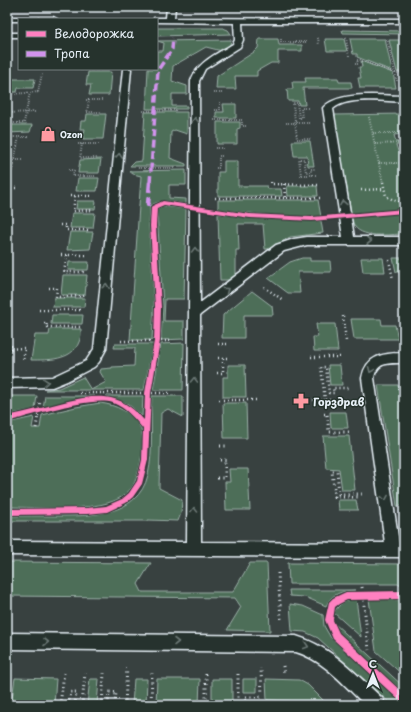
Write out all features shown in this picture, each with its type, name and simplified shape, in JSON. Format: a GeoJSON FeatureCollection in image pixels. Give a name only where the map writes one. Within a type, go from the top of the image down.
{"type":"FeatureCollection","features":[{"type":"Feature","properties":{"kind":"lane"},"geometry":{"type":"LineString","coordinates":[[170,20],[171,7]]}},
{"type":"Feature","properties":{"kind":"lane"},"geometry":{"type":"LineString","coordinates":[[7,19],[18,19]]}},
{"type":"Feature","properties":{"kind":"lane"},"geometry":{"type":"LineString","coordinates":[[158,20],[404,21]]}},
{"type":"Feature","properties":{"kind":"lane"},"geometry":{"type":"LineString","coordinates":[[194,549],[195,81],[198,72],[207,64],[237,45],[239,40],[238,20]]}},
{"type":"Feature","properties":{"kind":"lane"},"geometry":{"type":"LineString","coordinates":[[7,35],[18,35]]}},
{"type":"Feature","properties":{"kind":"lane"},"geometry":{"type":"LineString","coordinates":[[7,383],[52,382],[63,378],[90,364],[95,359],[100,349],[127,70]]}},
{"type":"Feature","properties":{"kind":"lane"},"geometry":{"type":"LineString","coordinates":[[349,241],[328,108],[332,103],[342,100],[404,99]]}},
{"type":"Feature","properties":{"kind":"lane"},"geometry":{"type":"LineString","coordinates":[[195,313],[286,245],[307,241],[404,241]]}},
{"type":"Feature","properties":{"kind":"lane"},"geometry":{"type":"LineString","coordinates":[[7,548],[399,550],[385,494],[369,388],[368,372],[373,364],[388,358],[404,358]]}},
{"type":"Feature","properties":{"kind":"lane"},"geometry":{"type":"LineString","coordinates":[[7,642],[282,643],[303,645],[317,651],[329,660],[377,705]]}},
{"type":"Feature","properties":{"kind":"path"},"geometry":{"type":"LineString","coordinates":[[281,35],[281,42],[308,43]]}},
{"type":"Feature","properties":{"kind":"path"},"geometry":{"type":"LineString","coordinates":[[346,36],[349,56]]}},
{"type":"Feature","properties":{"kind":"path"},"geometry":{"type":"LineString","coordinates":[[386,36],[398,84]]}},
{"type":"Feature","properties":{"kind":"path"},"geometry":{"type":"LineString","coordinates":[[355,64],[358,64],[357,60],[360,60],[395,73],[404,73]]}},
{"type":"Feature","properties":{"kind":"path"},"geometry":{"type":"LineString","coordinates":[[10,94],[39,92],[42,74]]}},
{"type":"Feature","properties":{"kind":"path"},"geometry":{"type":"LineString","coordinates":[[7,123],[24,123],[30,92]]}},
{"type":"Feature","properties":{"kind":"path"},"geometry":{"type":"LineString","coordinates":[[213,93],[223,93]]}},
{"type":"Feature","properties":{"kind":"path"},"geometry":{"type":"LineString","coordinates":[[104,100],[87,100],[87,112],[220,110],[220,100]]}},
{"type":"Feature","properties":{"kind":"path"},"geometry":{"type":"LineString","coordinates":[[216,100],[223,100]]}},
{"type":"Feature","properties":{"kind":"path"},"geometry":{"type":"LineString","coordinates":[[312,139],[297,139],[293,103],[296,103],[298,118],[302,118],[301,108],[328,108]]}},
{"type":"Feature","properties":{"kind":"path"},"geometry":{"type":"LineString","coordinates":[[7,113],[35,112]]}},
{"type":"Feature","properties":{"kind":"path"},"geometry":{"type":"LineString","coordinates":[[368,114],[386,196],[396,202],[404,202]]}},
{"type":"Feature","properties":{"kind":"path"},"geometry":{"type":"LineString","coordinates":[[213,120],[242,120],[242,126],[246,126]]}},
{"type":"Feature","properties":{"kind":"path"},"geometry":{"type":"LineString","coordinates":[[286,123],[310,123]]}},
{"type":"Feature","properties":{"kind":"path"},"geometry":{"type":"LineString","coordinates":[[372,133],[404,133]]}},
{"type":"Feature","properties":{"kind":"path"},"geometry":{"type":"LineString","coordinates":[[7,137],[29,137]]}},
{"type":"Feature","properties":{"kind":"path"},"geometry":{"type":"LineString","coordinates":[[7,171],[12,171],[19,137]]}},
{"type":"Feature","properties":{"kind":"path"},"geometry":{"type":"LineString","coordinates":[[374,144],[404,143]]}},
{"type":"Feature","properties":{"kind":"path"},"geometry":{"type":"LineString","coordinates":[[78,144],[106,144]]}},
{"type":"Feature","properties":{"kind":"path"},"geometry":{"type":"LineString","coordinates":[[82,144],[80,158],[118,163],[195,168]]}},
{"type":"Feature","properties":{"kind":"path"},"geometry":{"type":"LineString","coordinates":[[214,148],[224,148]]}},
{"type":"Feature","properties":{"kind":"path"},"geometry":{"type":"LineString","coordinates":[[218,156],[224,156]]}},
{"type":"Feature","properties":{"kind":"path"},"geometry":{"type":"LineString","coordinates":[[318,175],[300,175],[299,159],[304,159],[306,172],[311,172],[311,169],[337,169]]}},
{"type":"Feature","properties":{"kind":"path"},"geometry":{"type":"LineString","coordinates":[[7,160],[24,160]]}},
{"type":"Feature","properties":{"kind":"path"},"geometry":{"type":"LineString","coordinates":[[379,163],[404,163]]}},
{"type":"Feature","properties":{"kind":"path"},"geometry":{"type":"LineString","coordinates":[[69,170],[74,170],[73,176],[102,176]]}},
{"type":"Feature","properties":{"kind":"path"},"geometry":{"type":"LineString","coordinates":[[271,182],[271,184],[319,184]]}},
{"type":"Feature","properties":{"kind":"path"},"geometry":{"type":"LineString","coordinates":[[284,184],[285,198]]}},
{"type":"Feature","properties":{"kind":"path"},"geometry":{"type":"LineString","coordinates":[[7,188],[18,188]]}},
{"type":"Feature","properties":{"kind":"path"},"geometry":{"type":"LineString","coordinates":[[70,196],[100,196]]}},
{"type":"Feature","properties":{"kind":"path"},"geometry":{"type":"LineString","coordinates":[[75,196],[73,211],[113,210]]}},
{"type":"Feature","properties":{"kind":"path"},"geometry":{"type":"LineString","coordinates":[[215,198],[321,198]]}},
{"type":"Feature","properties":{"kind":"path"},"geometry":{"type":"LineString","coordinates":[[7,214],[12,214]]}},
{"type":"Feature","properties":{"kind":"path"},"geometry":{"type":"LineString","coordinates":[[60,225],[66,225],[66,230],[96,230]]}},
{"type":"Feature","properties":{"kind":"path"},"geometry":{"type":"LineString","coordinates":[[61,255],[93,255]]}},
{"type":"Feature","properties":{"kind":"path"},"geometry":{"type":"LineString","coordinates":[[66,255],[64,272],[107,272]]}},
{"type":"Feature","properties":{"kind":"path"},"geometry":{"type":"LineString","coordinates":[[388,256],[393,279]]}},
{"type":"Feature","properties":{"kind":"path"},"geometry":{"type":"LineString","coordinates":[[263,286],[283,300]]}},
{"type":"Feature","properties":{"kind":"path"},"geometry":{"type":"LineString","coordinates":[[49,288],[57,288],[56,297],[89,296]]}},
{"type":"Feature","properties":{"kind":"path"},"geometry":{"type":"LineString","coordinates":[[39,310],[87,310]]}},
{"type":"Feature","properties":{"kind":"path"},"geometry":{"type":"LineString","coordinates":[[401,315],[404,328]]}},
{"type":"Feature","properties":{"kind":"path"},"geometry":{"type":"LineString","coordinates":[[343,316],[346,341]]}},
{"type":"Feature","properties":{"kind":"path"},"geometry":{"type":"LineString","coordinates":[[44,323],[47,323],[46,327],[85,327]]}},
{"type":"Feature","properties":{"kind":"path"},"geometry":{"type":"LineString","coordinates":[[156,344],[157,334]]}},
{"type":"Feature","properties":{"kind":"path"},"geometry":{"type":"LineString","coordinates":[[101,342],[156,344],[195,342]]}},
{"type":"Feature","properties":{"kind":"path"},"geometry":{"type":"LineString","coordinates":[[8,366],[12,343]]}},
{"type":"Feature","properties":{"kind":"path"},"geometry":{"type":"LineString","coordinates":[[218,344],[228,344]]}},
{"type":"Feature","properties":{"kind":"path"},"geometry":{"type":"LineString","coordinates":[[311,357],[341,357]]}},
{"type":"Feature","properties":{"kind":"path"},"geometry":{"type":"LineString","coordinates":[[218,358],[228,358]]}},
{"type":"Feature","properties":{"kind":"path"},"geometry":{"type":"LineString","coordinates":[[325,400],[321,366],[326,366],[329,393],[334,393],[333,388],[369,388]]}},
{"type":"Feature","properties":{"kind":"path"},"geometry":{"type":"LineString","coordinates":[[147,401],[148,390]]}},
{"type":"Feature","properties":{"kind":"path"},"geometry":{"type":"LineString","coordinates":[[79,393],[148,390],[194,393]]}},
{"type":"Feature","properties":{"kind":"path"},"geometry":{"type":"LineString","coordinates":[[36,428],[35,413],[40,400]]}},
{"type":"Feature","properties":{"kind":"path"},"geometry":{"type":"LineString","coordinates":[[94,400],[110,400]]}},
{"type":"Feature","properties":{"kind":"path"},"geometry":{"type":"LineString","coordinates":[[219,400],[259,400]]}},
{"type":"Feature","properties":{"kind":"path"},"geometry":{"type":"LineString","coordinates":[[312,400],[347,400]]}},
{"type":"Feature","properties":{"kind":"path"},"geometry":{"type":"LineString","coordinates":[[35,413],[46,410]]}},
{"type":"Feature","properties":{"kind":"path"},"geometry":{"type":"LineString","coordinates":[[324,414],[327,414],[329,432],[351,432]]}},
{"type":"Feature","properties":{"kind":"path"},"geometry":{"type":"LineString","coordinates":[[220,446],[229,446]]}},
{"type":"Feature","properties":{"kind":"path"},"geometry":{"type":"LineString","coordinates":[[220,460],[229,460]]}},
{"type":"Feature","properties":{"kind":"path"},"geometry":{"type":"LineString","coordinates":[[359,497],[334,497],[332,471],[337,471],[339,494],[385,494]]}},
{"type":"Feature","properties":{"kind":"path"},"geometry":{"type":"LineString","coordinates":[[277,549],[284,674]]}},
{"type":"Feature","properties":{"kind":"path"},"geometry":{"type":"LineString","coordinates":[[362,587],[360,595],[369,650]]}},
{"type":"Feature","properties":{"kind":"path"},"geometry":{"type":"LineString","coordinates":[[360,595],[369,595]]}},
{"type":"Feature","properties":{"kind":"path"},"geometry":{"type":"LineString","coordinates":[[125,705],[129,642]]}},
{"type":"Feature","properties":{"kind":"path"},"geometry":{"type":"LineString","coordinates":[[246,705],[245,697],[262,697],[260,643]]}},
{"type":"Feature","properties":{"kind":"path"},"geometry":{"type":"LineString","coordinates":[[7,698],[11,672]]}},
{"type":"Feature","properties":{"kind":"path"},"geometry":{"type":"LineString","coordinates":[[60,705],[64,673]]}},
{"type":"Feature","properties":{"kind":"path"},"geometry":{"type":"LineString","coordinates":[[82,705],[85,673]]}},
{"type":"Feature","properties":{"kind":"path"},"geometry":{"type":"LineString","coordinates":[[102,705],[104,673]]}},
{"type":"Feature","properties":{"kind":"path"},"geometry":{"type":"LineString","coordinates":[[151,705],[152,673]]}},
{"type":"Feature","properties":{"kind":"path"},"geometry":{"type":"LineString","coordinates":[[206,674],[206,705]]}},
{"type":"Feature","properties":{"kind":"path"},"geometry":{"type":"LineString","coordinates":[[238,674],[238,705]]}},
{"type":"Feature","properties":{"kind":"path"},"geometry":{"type":"LineString","coordinates":[[68,705],[70,692],[76,692],[75,705]]}},
{"type":"Feature","properties":{"kind":"path"},"geometry":{"type":"LineString","coordinates":[[108,705],[109,692],[116,692],[115,705]]}},
{"type":"Feature","properties":{"kind":"green space"},"geometry":{"type":"Polygon","coordinates":[[[158,28],[223,28],[228,30],[231,34],[158,36],[158,28]]]}},
{"type":"Feature","properties":{"kind":"green space"},"geometry":{"type":"Polygon","coordinates":[[[342,30],[404,31],[404,34],[343,33],[342,30]]]}},
{"type":"Feature","properties":{"kind":"green space"},"geometry":{"type":"Polygon","coordinates":[[[259,39],[278,39],[279,45],[302,45],[302,51],[278,51],[278,63],[271,63],[257,71],[257,76],[235,76],[236,89],[216,89],[217,76],[254,52],[258,48],[259,39]]]}},
{"type":"Feature","properties":{"kind":"green space"},"geometry":{"type":"Polygon","coordinates":[[[325,39],[344,39],[347,51],[327,51],[325,39]]]}},
{"type":"Feature","properties":{"kind":"green space"},"geometry":{"type":"Polygon","coordinates":[[[350,39],[385,39],[392,71],[357,57],[357,54],[353,54],[350,39]]]}},
{"type":"Feature","properties":{"kind":"green space"},"geometry":{"type":"Polygon","coordinates":[[[231,40],[230,45],[222,51],[206,47],[173,66],[172,81],[187,86],[187,94],[172,94],[172,106],[187,106],[187,109],[146,109],[148,70],[158,70],[158,51],[163,51],[164,43],[158,41],[231,40]]]}},
{"type":"Feature","properties":{"kind":"green space"},"geometry":{"type":"Polygon","coordinates":[[[389,40],[403,40],[404,72],[397,72],[389,40]]]}},
{"type":"Feature","properties":{"kind":"green space"},"geometry":{"type":"Polygon","coordinates":[[[361,61],[393,73],[396,88],[360,88],[358,78],[361,78],[359,67],[362,67],[361,61]]]}},
{"type":"Feature","properties":{"kind":"green space"},"geometry":{"type":"Polygon","coordinates":[[[88,72],[111,72],[109,95],[89,95],[91,85],[86,85],[88,72]]]}},
{"type":"Feature","properties":{"kind":"green space"},"geometry":{"type":"Polygon","coordinates":[[[305,78],[338,78],[339,82],[351,82],[352,88],[303,88],[305,105],[299,105],[298,101],[288,101],[287,89],[293,89],[292,82],[306,82],[305,78]]]}},
{"type":"Feature","properties":{"kind":"green space"},"geometry":{"type":"Polygon","coordinates":[[[7,79],[35,79],[33,88],[18,88],[17,92],[7,92],[7,79]]]}},
{"type":"Feature","properties":{"kind":"green space"},"geometry":{"type":"Polygon","coordinates":[[[223,104],[236,104],[236,118],[216,118],[216,112],[224,112],[223,104]]]}},
{"type":"Feature","properties":{"kind":"green space"},"geometry":{"type":"Polygon","coordinates":[[[145,112],[187,112],[187,134],[175,130],[171,132],[170,158],[186,164],[186,166],[130,166],[134,162],[142,161],[145,112]]]}},
{"type":"Feature","properties":{"kind":"green space"},"geometry":{"type":"Polygon","coordinates":[[[87,114],[106,114],[103,139],[83,139],[85,129],[80,129],[81,121],[86,121],[87,114]]]}},
{"type":"Feature","properties":{"kind":"green space"},"geometry":{"type":"Polygon","coordinates":[[[404,114],[404,134],[394,135],[396,142],[404,142],[404,145],[396,145],[398,151],[404,156],[404,234],[368,234],[356,228],[353,223],[334,115],[404,114]]]}},
{"type":"Feature","properties":{"kind":"green space"},"geometry":{"type":"Polygon","coordinates":[[[217,122],[240,122],[240,128],[237,129],[237,144],[217,144],[217,122]]]}},
{"type":"Feature","properties":{"kind":"green space"},"geometry":{"type":"Polygon","coordinates":[[[7,125],[32,125],[30,132],[7,133],[7,125]]]}},
{"type":"Feature","properties":{"kind":"green space"},"geometry":{"type":"Polygon","coordinates":[[[292,141],[310,141],[314,166],[308,166],[307,156],[294,156],[292,141]]]}},
{"type":"Feature","properties":{"kind":"green space"},"geometry":{"type":"Polygon","coordinates":[[[101,159],[99,173],[78,173],[80,160],[101,159]]]}},
{"type":"Feature","properties":{"kind":"green space"},"geometry":{"type":"Polygon","coordinates":[[[224,161],[238,161],[238,186],[267,186],[268,189],[281,189],[282,196],[218,196],[218,172],[224,172],[224,161]]]}},
{"type":"Feature","properties":{"kind":"green space"},"geometry":{"type":"Polygon","coordinates":[[[186,170],[186,185],[169,185],[169,198],[186,199],[186,204],[163,201],[150,206],[149,226],[154,307],[152,340],[130,340],[141,176],[133,174],[129,171],[186,170]]]}},
{"type":"Feature","properties":{"kind":"green space"},"geometry":{"type":"Polygon","coordinates":[[[78,178],[99,178],[97,191],[76,191],[78,178]]]}},
{"type":"Feature","properties":{"kind":"green space"},"geometry":{"type":"Polygon","coordinates":[[[287,186],[317,186],[318,196],[288,196],[287,186]]]}},
{"type":"Feature","properties":{"kind":"green space"},"geometry":{"type":"Polygon","coordinates":[[[218,200],[318,200],[321,217],[270,215],[218,209],[218,200]]]}},
{"type":"Feature","properties":{"kind":"green space"},"geometry":{"type":"Polygon","coordinates":[[[77,201],[96,201],[95,209],[76,209],[77,201]]]}},
{"type":"Feature","properties":{"kind":"green space"},"geometry":{"type":"Polygon","coordinates":[[[163,206],[186,209],[184,299],[165,299],[164,321],[184,321],[184,339],[161,340],[163,306],[157,212],[158,208],[163,206]]]}},
{"type":"Feature","properties":{"kind":"green space"},"geometry":{"type":"Polygon","coordinates":[[[72,213],[95,213],[93,228],[70,228],[72,213]]]}},
{"type":"Feature","properties":{"kind":"green space"},"geometry":{"type":"Polygon","coordinates":[[[218,214],[263,219],[321,221],[323,233],[290,237],[269,249],[265,249],[263,224],[238,224],[239,250],[236,250],[236,275],[229,280],[220,280],[218,214]]]}},
{"type":"Feature","properties":{"kind":"green space"},"geometry":{"type":"Polygon","coordinates":[[[70,232],[93,232],[90,249],[67,250],[70,232]]]}},
{"type":"Feature","properties":{"kind":"green space"},"geometry":{"type":"Polygon","coordinates":[[[302,258],[310,258],[310,261],[330,261],[331,272],[298,272],[300,293],[288,293],[268,278],[290,262],[302,258]]]}},
{"type":"Feature","properties":{"kind":"green space"},"geometry":{"type":"Polygon","coordinates":[[[361,258],[383,258],[385,272],[363,272],[361,258]]]}},
{"type":"Feature","properties":{"kind":"green space"},"geometry":{"type":"Polygon","coordinates":[[[393,258],[404,258],[404,282],[402,282],[399,272],[396,272],[393,258]]]}},
{"type":"Feature","properties":{"kind":"green space"},"geometry":{"type":"Polygon","coordinates":[[[69,262],[89,262],[88,270],[68,270],[69,262]]]}},
{"type":"Feature","properties":{"kind":"green space"},"geometry":{"type":"Polygon","coordinates":[[[63,275],[87,275],[85,295],[61,295],[63,275]]]}},
{"type":"Feature","properties":{"kind":"green space"},"geometry":{"type":"Polygon","coordinates":[[[252,291],[272,306],[273,315],[244,315],[244,338],[222,338],[223,315],[252,291]]]}},
{"type":"Feature","properties":{"kind":"green space"},"geometry":{"type":"Polygon","coordinates":[[[54,298],[85,298],[84,307],[53,307],[54,298]]]}},
{"type":"Feature","properties":{"kind":"green space"},"geometry":{"type":"Polygon","coordinates":[[[52,315],[83,315],[82,324],[51,324],[52,315]]]}},
{"type":"Feature","properties":{"kind":"green space"},"geometry":{"type":"Polygon","coordinates":[[[351,319],[381,319],[382,325],[395,325],[398,339],[354,339],[351,319]]]}},
{"type":"Feature","properties":{"kind":"green space"},"geometry":{"type":"Polygon","coordinates":[[[316,324],[335,324],[338,351],[314,351],[313,337],[318,337],[316,324]]]}},
{"type":"Feature","properties":{"kind":"green space"},"geometry":{"type":"Polygon","coordinates":[[[50,329],[81,329],[80,339],[76,348],[71,353],[58,358],[31,360],[35,335],[49,335],[50,329]]]}},
{"type":"Feature","properties":{"kind":"green space"},"geometry":{"type":"Polygon","coordinates":[[[184,343],[183,390],[153,390],[161,344],[184,343]]]}},
{"type":"Feature","properties":{"kind":"green space"},"geometry":{"type":"Polygon","coordinates":[[[115,344],[153,344],[144,390],[91,390],[106,382],[100,372],[101,369],[134,366],[135,348],[114,348],[115,344]]]}},
{"type":"Feature","properties":{"kind":"green space"},"geometry":{"type":"Polygon","coordinates":[[[228,365],[245,365],[246,397],[223,397],[223,377],[228,377],[228,365]]]}},
{"type":"Feature","properties":{"kind":"green space"},"geometry":{"type":"Polygon","coordinates":[[[328,365],[340,365],[342,385],[330,385],[328,365]]]}},
{"type":"Feature","properties":{"kind":"green space"},"geometry":{"type":"Polygon","coordinates":[[[83,377],[91,390],[45,390],[59,388],[83,377]]]}},
{"type":"Feature","properties":{"kind":"green space"},"geometry":{"type":"Polygon","coordinates":[[[378,385],[398,385],[404,418],[404,506],[397,506],[378,385]]]}},
{"type":"Feature","properties":{"kind":"green space"},"geometry":{"type":"Polygon","coordinates":[[[7,396],[37,396],[35,409],[7,415],[7,396]]]}},
{"type":"Feature","properties":{"kind":"green space"},"geometry":{"type":"Polygon","coordinates":[[[45,396],[95,396],[43,408],[45,396]]]}},
{"type":"Feature","properties":{"kind":"green space"},"geometry":{"type":"Polygon","coordinates":[[[106,396],[143,396],[142,416],[128,404],[106,396]]]}},
{"type":"Feature","properties":{"kind":"green space"},"geometry":{"type":"Polygon","coordinates":[[[152,396],[183,396],[183,417],[168,409],[161,413],[159,488],[182,500],[181,513],[178,521],[7,521],[7,516],[83,516],[97,514],[111,511],[134,499],[143,489],[150,465],[152,396]]]}},
{"type":"Feature","properties":{"kind":"green space"},"geometry":{"type":"Polygon","coordinates":[[[100,403],[112,405],[128,413],[140,427],[142,433],[142,449],[140,466],[132,487],[118,499],[94,506],[64,508],[7,507],[7,423],[34,417],[32,428],[40,428],[42,415],[100,403]]]}},
{"type":"Feature","properties":{"kind":"green space"},"geometry":{"type":"Polygon","coordinates":[[[223,403],[246,403],[247,438],[224,438],[223,403]]]}},
{"type":"Feature","properties":{"kind":"green space"},"geometry":{"type":"Polygon","coordinates":[[[330,412],[346,412],[348,428],[331,428],[330,412]]]}},
{"type":"Feature","properties":{"kind":"green space"},"geometry":{"type":"Polygon","coordinates":[[[323,436],[349,436],[355,490],[342,490],[339,469],[326,468],[323,436]]]}},
{"type":"Feature","properties":{"kind":"green space"},"geometry":{"type":"Polygon","coordinates":[[[229,469],[248,469],[250,510],[226,510],[225,482],[230,482],[229,469]]]}},
{"type":"Feature","properties":{"kind":"green space"},"geometry":{"type":"Polygon","coordinates":[[[338,500],[356,500],[358,510],[339,510],[338,500]]]}},
{"type":"Feature","properties":{"kind":"green space"},"geometry":{"type":"Polygon","coordinates":[[[7,562],[151,563],[138,584],[142,592],[233,592],[250,563],[267,563],[270,631],[227,630],[241,607],[235,598],[7,596],[7,562]]]}},
{"type":"Feature","properties":{"kind":"green space"},"geometry":{"type":"Polygon","coordinates":[[[288,563],[404,564],[404,584],[289,584],[288,563]]]}},
{"type":"Feature","properties":{"kind":"green space"},"geometry":{"type":"Polygon","coordinates":[[[289,590],[355,590],[334,595],[326,606],[305,597],[290,596],[289,590]]]}},
{"type":"Feature","properties":{"kind":"green space"},"geometry":{"type":"Polygon","coordinates":[[[356,599],[361,637],[334,613],[343,603],[356,599]]]}},
{"type":"Feature","properties":{"kind":"green space"},"geometry":{"type":"Polygon","coordinates":[[[369,599],[404,600],[404,676],[376,651],[369,599]]]}},
{"type":"Feature","properties":{"kind":"green space"},"geometry":{"type":"Polygon","coordinates":[[[290,604],[303,606],[323,615],[324,626],[331,638],[404,705],[392,705],[318,638],[305,632],[292,631],[290,604]]]}},
{"type":"Feature","properties":{"kind":"green space"},"geometry":{"type":"Polygon","coordinates":[[[334,623],[404,687],[404,693],[340,634],[334,623]]]}},
{"type":"Feature","properties":{"kind":"green space"},"geometry":{"type":"Polygon","coordinates":[[[15,678],[56,679],[54,705],[11,705],[15,678]]]}},
{"type":"Feature","properties":{"kind":"green space"},"geometry":{"type":"Polygon","coordinates":[[[90,679],[99,679],[97,705],[87,705],[90,679]]]}},
{"type":"Feature","properties":{"kind":"green space"},"geometry":{"type":"Polygon","coordinates":[[[134,679],[147,679],[146,705],[132,705],[134,679]]]}},
{"type":"Feature","properties":{"kind":"green space"},"geometry":{"type":"Polygon","coordinates":[[[157,679],[200,679],[199,705],[156,705],[157,679]]]}},
{"type":"Feature","properties":{"kind":"green space"},"geometry":{"type":"Polygon","coordinates":[[[212,679],[232,679],[232,705],[212,705],[212,679]]]}},
{"type":"Feature","properties":{"kind":"green space"},"geometry":{"type":"Polygon","coordinates":[[[243,679],[257,679],[257,692],[243,692],[243,679]]]}},
{"type":"Feature","properties":{"kind":"green space"},"geometry":{"type":"Polygon","coordinates":[[[266,679],[299,680],[308,685],[328,705],[290,705],[290,701],[267,700],[266,679]]]}},
{"type":"Feature","properties":{"kind":"marked path"},"geometry":{"type":"LineString","coordinates":[[154,207],[148,204],[158,70],[172,49],[173,38]]}},
{"type":"Feature","properties":{"kind":"cycle path"},"geometry":{"type":"LineString","coordinates":[[7,512],[87,511],[107,509],[124,501],[131,495],[140,482],[145,460],[148,393],[157,341],[158,307],[153,226],[154,207],[163,203],[250,216],[312,219],[404,211]]}},
{"type":"Feature","properties":{"kind":"cycle path"},"geometry":{"type":"LineString","coordinates":[[7,419],[75,402],[101,399],[110,400],[126,407],[135,414],[146,428]]}},
{"type":"Feature","properties":{"kind":"cycle path"},"geometry":{"type":"LineString","coordinates":[[404,595],[346,596],[336,601],[332,605],[329,620],[336,636],[404,699]]}},
{"type":"Feature","properties":{"kind":"place","name":"Ozon"},"geometry":{"type":"Point","coordinates":[48,134]}},
{"type":"Feature","properties":{"kind":"place","name":"Горздрав"},"geometry":{"type":"Point","coordinates":[301,401]}}]}
